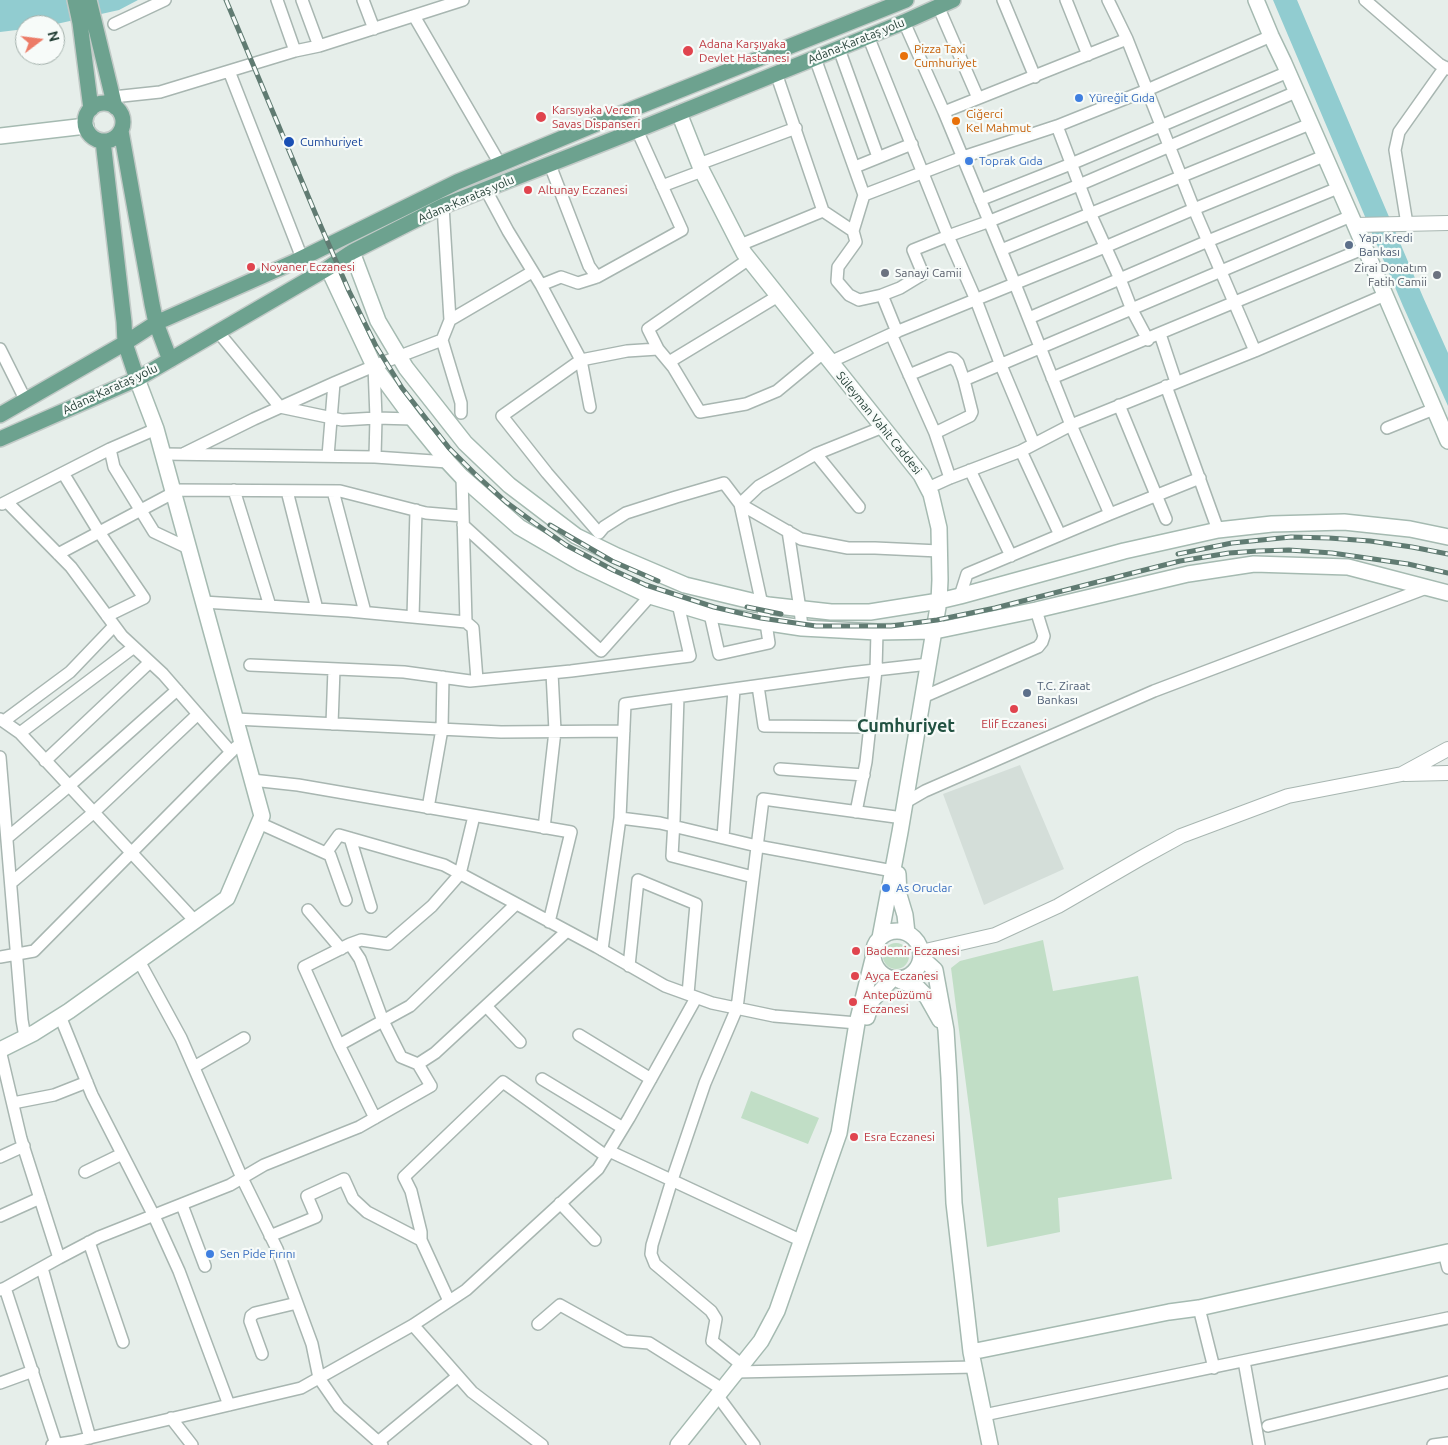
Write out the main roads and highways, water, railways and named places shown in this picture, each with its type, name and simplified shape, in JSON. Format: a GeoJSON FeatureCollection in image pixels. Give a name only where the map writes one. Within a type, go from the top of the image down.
{"type":"FeatureCollection","features":[{"type":"Feature","properties":{"kind":"main road"},"geometry":{"type":"LineString","coordinates":[[75,0],[87,21],[114,102],[122,115],[123,126],[121,131],[113,139],[97,140],[88,132],[86,126],[88,114],[97,105],[114,102]]}},
{"type":"Feature","properties":{"kind":"main road"},"geometry":{"type":"LineString","coordinates":[[89,0],[87,21],[92,109]]}},
{"type":"Feature","properties":{"kind":"main road","name":"Adana-Karataş yolu"},"geometry":{"type":"LineString","coordinates":[[0,415],[156,323],[302,258],[457,182],[906,0]]}},
{"type":"Feature","properties":{"kind":"main road","name":"Adana-Karataş yolu"},"geometry":{"type":"LineString","coordinates":[[0,439],[137,379],[219,333],[352,252],[443,206],[839,49],[953,0]]}},
{"type":"Feature","properties":{"kind":"main road"},"geometry":{"type":"LineString","coordinates":[[1256,0],[1338,188],[1356,222],[1365,248],[1448,440]]}},
{"type":"Feature","properties":{"kind":"main road","name":"Süleyman Vahit Caddesi"},"geometry":{"type":"LineString","coordinates":[[679,113],[701,167],[748,259],[921,474],[931,494],[939,528],[939,601],[902,825]]}},
{"type":"Feature","properties":{"kind":"main road"},"geometry":{"type":"LineString","coordinates":[[0,136],[86,126]]}},
{"type":"Feature","properties":{"kind":"main road"},"geometry":{"type":"LineString","coordinates":[[121,131],[156,323],[170,360]]}},
{"type":"Feature","properties":{"kind":"main road"},"geometry":{"type":"LineString","coordinates":[[0,1050],[60,1016],[227,898],[262,816],[252,780],[236,747],[235,719],[156,429],[125,343],[103,141]]}},
{"type":"Feature","properties":{"kind":"main road"},"geometry":{"type":"LineString","coordinates":[[352,252],[378,321],[406,368],[465,443],[509,485],[576,536],[685,585],[762,604],[832,612],[870,612],[939,601],[1124,551],[1218,530],[1272,524],[1344,522],[1410,529],[1448,537]]}},
{"type":"Feature","properties":{"kind":"main road"},"geometry":{"type":"LineString","coordinates":[[328,268],[374,366],[413,419],[462,476],[519,527],[581,563],[650,596],[710,614],[802,628],[877,632],[935,631],[1036,610],[1188,574],[1254,564],[1348,567],[1448,593]]}},
{"type":"Feature","properties":{"kind":"main road"},"geometry":{"type":"LineString","coordinates":[[678,1445],[761,1341],[777,1311],[839,1133],[858,1023],[873,959],[873,951],[880,938],[902,825]]}},
{"type":"Feature","properties":{"kind":"main road"},"geometry":{"type":"LineString","coordinates":[[902,825],[898,881],[907,933]]}},
{"type":"Feature","properties":{"kind":"main road"},"geometry":{"type":"LineString","coordinates":[[880,938],[892,931],[900,931],[914,937],[919,944],[922,955],[935,970],[946,1030],[954,1203],[973,1360],[990,1445]]}},
{"type":"Feature","properties":{"kind":"main road"},"geometry":{"type":"LineString","coordinates":[[852,1059],[872,1000],[895,979],[911,975],[920,965],[922,955]]}},
{"type":"Feature","properties":{"kind":"main road"},"geometry":{"type":"LineString","coordinates":[[873,959],[880,972],[885,976],[918,988],[927,997],[946,1030]]}},
{"type":"Feature","properties":{"kind":"main road"},"geometry":{"type":"LineString","coordinates":[[973,1360],[1446,1253]]}},
{"type":"Feature","properties":{"kind":"water"},"geometry":{"type":"Polygon","coordinates":[[[0,0],[138,0],[119,10],[65,22],[65,15],[15,15],[15,30],[0,32],[0,0]]]}},
{"type":"Feature","properties":{"kind":"water"},"geometry":{"type":"Polygon","coordinates":[[[1273,0],[1297,0],[1448,353],[1448,406],[1403,306],[1273,0]]]}},
{"type":"Feature","properties":{"kind":"railway"},"geometry":{"type":"LineString","coordinates":[[226,0],[349,291],[376,346],[402,388],[449,448],[506,502],[566,545],[613,570],[646,585],[714,607],[761,618],[816,626],[891,626],[937,620],[995,608],[1180,561],[1229,553],[1289,550],[1332,553],[1408,564],[1448,573]]}},
{"type":"Feature","properties":{"kind":"railway"},"geometry":{"type":"LineString","coordinates":[[550,525],[612,561],[658,581]]}},
{"type":"Feature","properties":{"kind":"railway"},"geometry":{"type":"LineString","coordinates":[[1178,554],[1232,543],[1291,537],[1370,541],[1448,554]]}},
{"type":"Feature","properties":{"kind":"railway"},"geometry":{"type":"LineString","coordinates":[[747,607],[781,614]]}},
{"type":"Feature","properties":{"kind":"place","name":"Adana Karşıyaka Devlet Hastanesi"},"geometry":{"type":"Point","coordinates":[688,51]}},
{"type":"Feature","properties":{"kind":"place","name":"Pizza Taxi Cumhuriyet"},"geometry":{"type":"Point","coordinates":[904,56]}},
{"type":"Feature","properties":{"kind":"place","name":"Yüreğit Gıda"},"geometry":{"type":"Point","coordinates":[1079,98]}},
{"type":"Feature","properties":{"kind":"place","name":"Karsıyaka Verem Savas Dispanseri"},"geometry":{"type":"Point","coordinates":[541,117]}},
{"type":"Feature","properties":{"kind":"place","name":"Ciğerci Kel Mahmut"},"geometry":{"type":"Point","coordinates":[956,121]}},
{"type":"Feature","properties":{"kind":"place","name":"Cumhuriyet"},"geometry":{"type":"Point","coordinates":[289,142]}},
{"type":"Feature","properties":{"kind":"place","name":"Toprak Gıda"},"geometry":{"type":"Point","coordinates":[969,161]}},
{"type":"Feature","properties":{"kind":"place","name":"Altunay Eczanesi"},"geometry":{"type":"Point","coordinates":[528,190]}},
{"type":"Feature","properties":{"kind":"place","name":"Yapı Kredi Bankası"},"geometry":{"type":"Point","coordinates":[1349,245]}},
{"type":"Feature","properties":{"kind":"place","name":"Noyaner Eczanesi"},"geometry":{"type":"Point","coordinates":[251,267]}},
{"type":"Feature","properties":{"kind":"place","name":"Sanayi Camii"},"geometry":{"type":"Point","coordinates":[885,273]}},
{"type":"Feature","properties":{"kind":"place","name":"Zirai Donatım Fatih Camii"},"geometry":{"type":"Point","coordinates":[1437,275]}},
{"type":"Feature","properties":{"kind":"place","name":"T.C. Ziraat Bankası"},"geometry":{"type":"Point","coordinates":[1027,693]}},
{"type":"Feature","properties":{"kind":"place","name":"Elif Eczanesi"},"geometry":{"type":"Point","coordinates":[1014,709]}},
{"type":"Feature","properties":{"kind":"place","name":"As Oruclar"},"geometry":{"type":"Point","coordinates":[886,888]}},
{"type":"Feature","properties":{"kind":"place","name":"Bademir Eczanesi"},"geometry":{"type":"Point","coordinates":[856,951]}},
{"type":"Feature","properties":{"kind":"place","name":"Ayça Eczanesi"},"geometry":{"type":"Point","coordinates":[855,976]}},
{"type":"Feature","properties":{"kind":"place","name":"Antepüzümü Eczanesi"},"geometry":{"type":"Point","coordinates":[853,1002]}},
{"type":"Feature","properties":{"kind":"place","name":"Esra Eczanesi"},"geometry":{"type":"Point","coordinates":[854,1137]}},
{"type":"Feature","properties":{"kind":"place","name":"Sen Pide Fırını"},"geometry":{"type":"Point","coordinates":[210,1254]}},
{"type":"Feature","properties":{"kind":"district","name":"Cumhuriyet"},"geometry":{"type":"Point","coordinates":[906,726]}}]}
